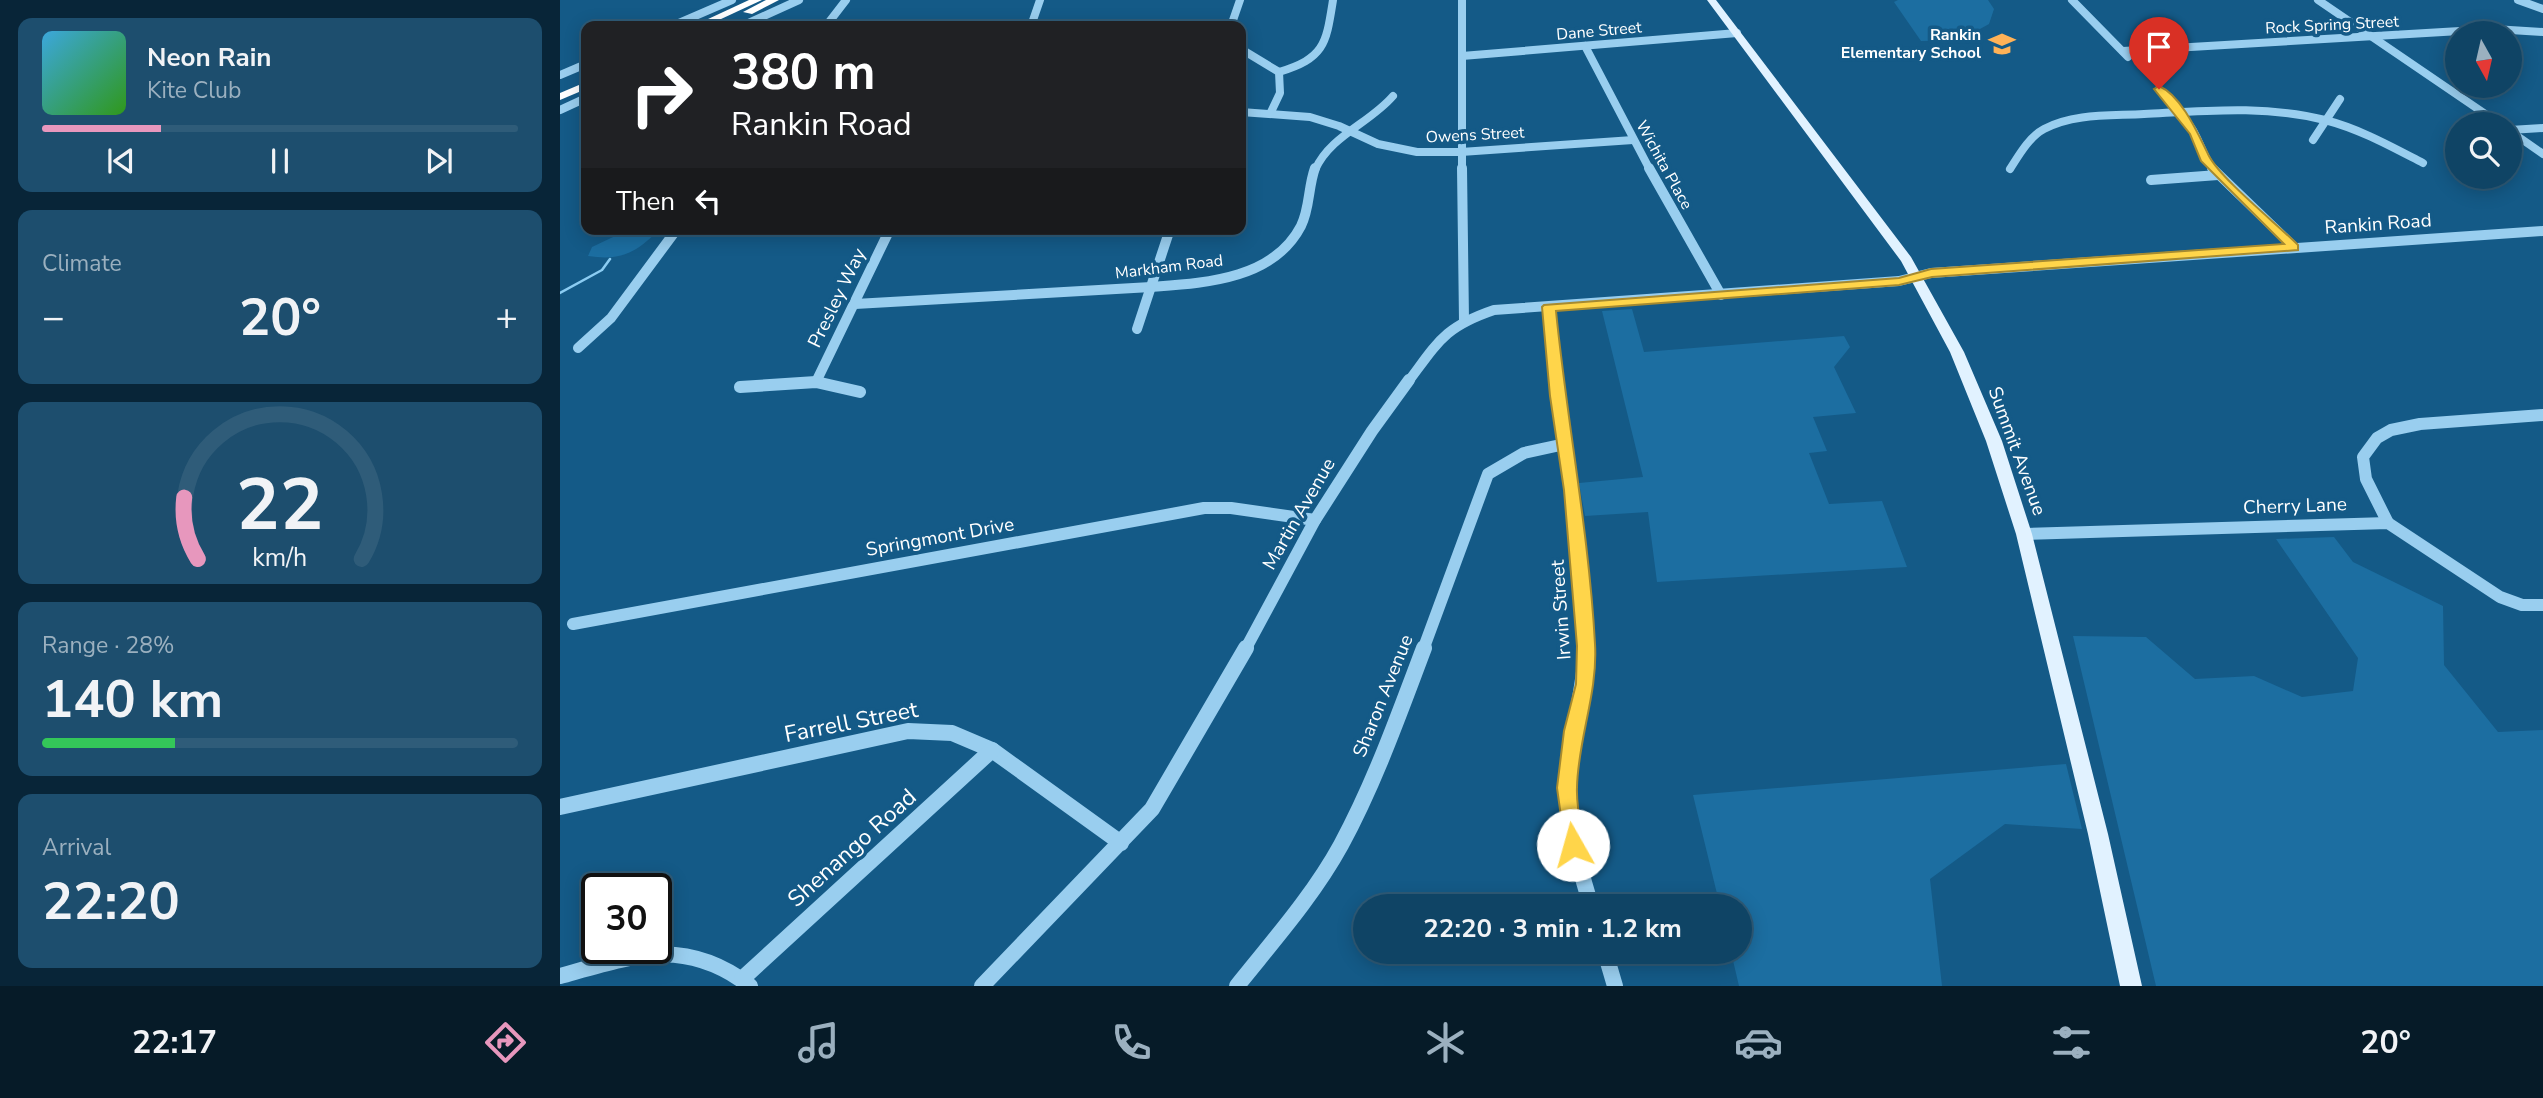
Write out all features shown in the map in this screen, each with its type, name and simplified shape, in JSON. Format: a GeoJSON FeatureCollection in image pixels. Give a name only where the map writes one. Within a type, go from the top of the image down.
{"type":"FeatureCollection","features":[{"type":"Feature","properties":{"kind":"highway"},"geometry":{"type":"LineString","coordinates":[[709,21],[757,0]]}},
{"type":"Feature","properties":{"kind":"highway"},"geometry":{"type":"LineString","coordinates":[[727,21],[774,0]]}},
{"type":"Feature","properties":{"kind":"highway"},"geometry":{"type":"LineString","coordinates":[[560,88],[581,78]]}},
{"type":"Feature","properties":{"kind":"highway"},"geometry":{"type":"LineString","coordinates":[[560,97],[581,87]]}},
{"type":"Feature","properties":{"kind":"main road","name":"Summit Avenue"},"geometry":{"type":"LineString","coordinates":[[1711,0],[1818,139],[1917,276],[1957,352],[1994,441],[2024,534],[2096,826],[2131,986]]}},
{"type":"Feature","properties":{"kind":"street"},"geometry":{"type":"LineString","coordinates":[[683,21],[732,0]]}},
{"type":"Feature","properties":{"kind":"street"},"geometry":{"type":"LineString","coordinates":[[753,21],[799,0]]}},
{"type":"Feature","properties":{"kind":"street"},"geometry":{"type":"LineString","coordinates":[[830,21],[846,0]]}},
{"type":"Feature","properties":{"kind":"street"},"geometry":{"type":"LineString","coordinates":[[1033,21],[1040,0]]}},
{"type":"Feature","properties":{"kind":"street"},"geometry":{"type":"LineString","coordinates":[[1233,21],[1240,0]]}},
{"type":"Feature","properties":{"kind":"street"},"geometry":{"type":"LineString","coordinates":[[1279,72],[1315,59],[1323,51],[1334,0]]}},
{"type":"Feature","properties":{"kind":"street"},"geometry":{"type":"LineString","coordinates":[[1462,0],[1464,320]]}},
{"type":"Feature","properties":{"kind":"street"},"geometry":{"type":"LineString","coordinates":[[2072,0],[2126,54]]}},
{"type":"Feature","properties":{"kind":"street"},"geometry":{"type":"LineString","coordinates":[[2318,0],[2483,112]]}},
{"type":"Feature","properties":{"kind":"street"},"geometry":{"type":"LineString","coordinates":[[2518,0],[2543,9]]}},
{"type":"Feature","properties":{"kind":"street","name":"Rock Spring Street"},"geometry":{"type":"LineString","coordinates":[[2126,54],[2372,36],[2514,29],[2543,32]]}},
{"type":"Feature","properties":{"kind":"street","name":"Dane Street"},"geometry":{"type":"LineString","coordinates":[[1462,57],[1737,33]]}},
{"type":"Feature","properties":{"kind":"street","name":"Wichita Place"},"geometry":{"type":"LineString","coordinates":[[1585,46],[1633,140],[1721,295]]}},
{"type":"Feature","properties":{"kind":"street"},"geometry":{"type":"LineString","coordinates":[[1246,52],[1279,72],[1283,85],[1281,97],[1270,112]]}},
{"type":"Feature","properties":{"kind":"street"},"geometry":{"type":"LineString","coordinates":[[560,75],[581,66]]}},
{"type":"Feature","properties":{"kind":"street"},"geometry":{"type":"LineString","coordinates":[[2159,89],[2195,134],[2205,159],[2218,175],[2294,247]]}},
{"type":"Feature","properties":{"kind":"street","name":"Markham Road"},"geometry":{"type":"LineString","coordinates":[[855,304],[1152,287],[1193,283],[1242,272],[1282,252],[1302,224],[1313,172],[1333,146],[1378,114],[1394,96]]}},
{"type":"Feature","properties":{"kind":"street"},"geometry":{"type":"LineString","coordinates":[[2313,140],[2340,99]]}},
{"type":"Feature","properties":{"kind":"street"},"geometry":{"type":"LineString","coordinates":[[560,110],[581,100]]}},
{"type":"Feature","properties":{"kind":"street"},"geometry":{"type":"LineString","coordinates":[[2010,169],[2026,145],[2042,130],[2059,124],[2083,119],[2256,109],[2328,121],[2366,135],[2423,163]]}},
{"type":"Feature","properties":{"kind":"street","name":"Owens Street"},"geometry":{"type":"LineString","coordinates":[[1246,111],[1310,117],[1396,149],[1435,153],[1633,140]]}},
{"type":"Feature","properties":{"kind":"street"},"geometry":{"type":"LineString","coordinates":[[2522,129],[2543,128]]}},
{"type":"Feature","properties":{"kind":"street"},"geometry":{"type":"LineString","coordinates":[[2522,139],[2543,154]]}},
{"type":"Feature","properties":{"kind":"street"},"geometry":{"type":"LineString","coordinates":[[2151,180],[2218,175]]}},
{"type":"Feature","properties":{"kind":"street","name":"Rankin Road"},"geometry":{"type":"LineString","coordinates":[[1464,320],[1494,310],[1899,282],[1917,276],[2294,247],[2543,231]]}},
{"type":"Feature","properties":{"kind":"street"},"geometry":{"type":"LineString","coordinates":[[578,348],[611,318],[673,235]]}},
{"type":"Feature","properties":{"kind":"street","name":"Presley Way"},"geometry":{"type":"LineString","coordinates":[[816,383],[887,235]]}},
{"type":"Feature","properties":{"kind":"street"},"geometry":{"type":"LineString","coordinates":[[1137,330],[1168,235]]}},
{"type":"Feature","properties":{"kind":"street","name":"Irwin Street"},"geometry":{"type":"LineString","coordinates":[[1549,307],[1586,646],[1585,684],[1574,731],[1567,788],[1573,845],[1587,894]]}},
{"type":"Feature","properties":{"kind":"street","name":"Martin Avenue"},"geometry":{"type":"LineString","coordinates":[[982,986],[1152,809],[1189,751],[1315,520],[1372,431],[1436,344],[1464,320]]}},
{"type":"Feature","properties":{"kind":"street"},"geometry":{"type":"LineString","coordinates":[[740,387],[816,383],[860,392]]}},
{"type":"Feature","properties":{"kind":"street"},"geometry":{"type":"LineString","coordinates":[[2543,415],[2420,424],[2391,430],[2377,438],[2363,457],[2366,479],[2388,523],[2500,597],[2522,605],[2543,605]]}},
{"type":"Feature","properties":{"kind":"street","name":"Sharon Avenue"},"geometry":{"type":"LineString","coordinates":[[1237,986],[1306,899],[1341,845],[1391,736],[1488,474],[1518,453],[1565,444]]}},
{"type":"Feature","properties":{"kind":"street","name":"Springmont Drive"},"geometry":{"type":"LineString","coordinates":[[573,624],[1204,508],[1231,508],[1315,520]]}},
{"type":"Feature","properties":{"kind":"street","name":"Cherry Lane"},"geometry":{"type":"LineString","coordinates":[[2024,534],[2388,523]]}},
{"type":"Feature","properties":{"kind":"street","name":"Farrell Street"},"geometry":{"type":"LineString","coordinates":[[560,807],[908,731],[936,729],[969,738],[992,750],[1121,843]]}},
{"type":"Feature","properties":{"kind":"street","name":"Shenango Road"},"geometry":{"type":"LineString","coordinates":[[746,982],[992,750]]}},
{"type":"Feature","properties":{"kind":"street"},"geometry":{"type":"LineString","coordinates":[[560,976],[658,953],[693,954],[720,964],[746,982]]}},
{"type":"Feature","properties":{"kind":"street"},"geometry":{"type":"LineString","coordinates":[[1609,964],[1615,986]]}},
{"type":"Feature","properties":{"kind":"shaded area"},"geometry":{"type":"Polygon","coordinates":[[[1988,0],[1994,9],[1989,24],[1973,32],[1948,39],[1921,41],[1894,2],[1988,0]]]}},
{"type":"Feature","properties":{"kind":"shaded area"},"geometry":{"type":"Polygon","coordinates":[[[617,235],[653,235],[635,249],[619,256],[588,256],[592,247],[617,235]]]}},
{"type":"Feature","properties":{"kind":"shaded area"},"geometry":{"type":"Polygon","coordinates":[[[1632,309],[1644,352],[1844,336],[1850,347],[1834,367],[1856,413],[1813,417],[1827,451],[1809,453],[1829,504],[1882,501],[1907,567],[1657,582],[1648,512],[1585,516],[1579,483],[1643,477],[1602,311],[1632,309]]]}},
{"type":"Feature","properties":{"kind":"shaded area"},"geometry":{"type":"Polygon","coordinates":[[[2334,537],[2353,562],[2443,606],[2444,665],[2498,732],[2543,730],[2543,986],[2156,986],[2073,636],[2146,637],[2195,679],[2254,676],[2302,697],[2353,691],[2358,658],[2276,539],[2334,537]]]}},
{"type":"Feature","properties":{"kind":"shaded area"},"geometry":{"type":"Polygon","coordinates":[[[2066,764],[2082,829],[2005,824],[1930,879],[1942,986],[1739,986],[1734,964],[1752,964],[1752,894],[1717,894],[1693,795],[2066,764]]]}},
{"type":"Feature","properties":{"kind":"waterway"},"geometry":{"type":"LineString","coordinates":[[560,293],[602,270],[610,259]]}},
{"type":"Feature","properties":{"kind":"place","name":"Rankin Elementary School"},"geometry":{"type":"Point","coordinates":[2002,44]}},
{"type":"Feature","properties":{"kind":"route"},"geometry":{"type":"LineString","coordinates":[[1573,845],[1567,788],[1574,731],[1585,684],[1586,646],[1572,490],[1557,396],[1549,307],[1899,282],[1931,273],[2294,247],[2218,175],[2205,159],[2195,134],[2185,119],[2159,89]]}}]}
